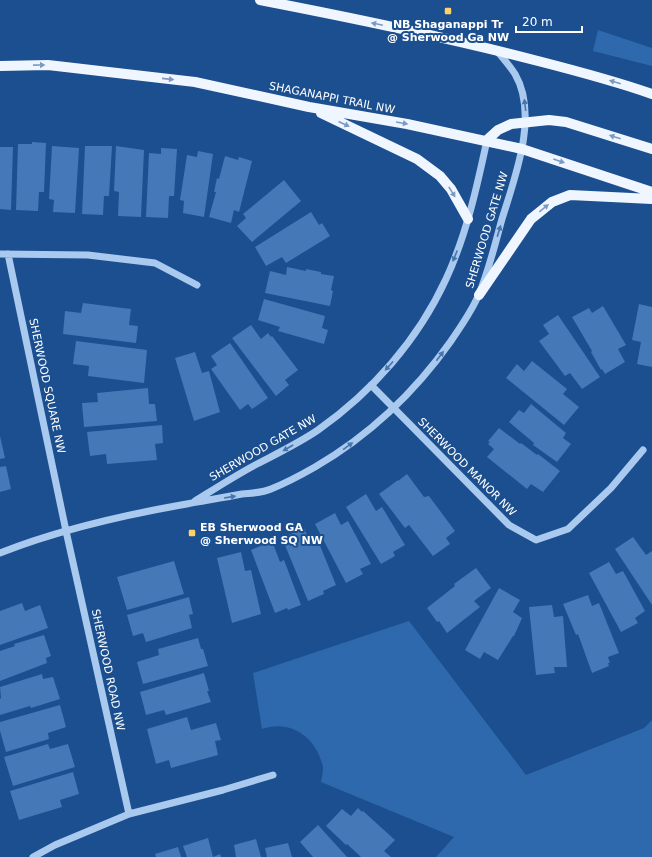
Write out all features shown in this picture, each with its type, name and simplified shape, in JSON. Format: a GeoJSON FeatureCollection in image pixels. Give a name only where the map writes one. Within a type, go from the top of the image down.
{"type":"FeatureCollection","features":[{"type":"Feature","properties":{"kind":"main road"},"geometry":{"type":"LineString","coordinates":[[260,0],[420,32],[497,50],[588,74],[652,94]]}},
{"type":"Feature","properties":{"kind":"main road","name":"SHAGANAPPI TRAIL NW"},"geometry":{"type":"LineString","coordinates":[[0,66],[48,65],[195,82],[309,107],[487,140],[522,149],[652,192]]}},
{"type":"Feature","properties":{"kind":"main road"},"geometry":{"type":"LineString","coordinates":[[309,107],[417,159],[440,176],[451,189],[468,219]]}},
{"type":"Feature","properties":{"kind":"main road"},"geometry":{"type":"LineString","coordinates":[[487,140],[498,130],[511,124],[549,120],[566,122],[652,149]]}},
{"type":"Feature","properties":{"kind":"main road"},"geometry":{"type":"LineString","coordinates":[[479,295],[530,219],[552,202],[570,195],[652,198]]}},
{"type":"Feature","properties":{"kind":"street","name":"SHERWOOD GATE NW"},"geometry":{"type":"LineString","coordinates":[[0,553],[66,531],[149,510],[269,490],[303,474],[335,455],[394,409],[419,383],[441,355],[461,326],[479,295],[511,192],[522,149],[526,122],[525,100],[516,75],[497,50]]}},
{"type":"Feature","properties":{"kind":"street","name":"SHERWOOD GATE NW"},"geometry":{"type":"LineString","coordinates":[[191,503],[257,464],[288,449],[317,430],[345,409],[371,385],[393,361],[413,336],[446,279],[468,219],[487,140]]}},
{"type":"Feature","properties":{"kind":"street"},"geometry":{"type":"LineString","coordinates":[[0,254],[88,256],[155,263],[197,285]]}},
{"type":"Feature","properties":{"kind":"street","name":"SHERWOOD SQUARE NW"},"geometry":{"type":"LineString","coordinates":[[8,254],[66,531]]}},
{"type":"Feature","properties":{"kind":"street","name":"SHERWOOD MANOR NW"},"geometry":{"type":"LineString","coordinates":[[371,385],[509,525],[536,540],[568,529],[612,488],[643,450]]}},
{"type":"Feature","properties":{"kind":"street","name":"SHERWOOD ROAD NW"},"geometry":{"type":"LineString","coordinates":[[66,531],[129,814]]}},
{"type":"Feature","properties":{"kind":"street"},"geometry":{"type":"LineString","coordinates":[[34,857],[55,846],[129,814],[223,790],[273,775]]}},
{"type":"Feature","properties":{"kind":"shaded area"},"geometry":{"type":"Polygon","coordinates":[[[598,30],[652,48],[652,66],[593,51],[598,30]]]}},
{"type":"Feature","properties":{"kind":"shaded area"},"geometry":{"type":"Polygon","coordinates":[[[409,621],[526,775],[644,728],[652,720],[652,857],[436,857],[454,837],[321,782],[323,767],[315,747],[309,740],[301,733],[292,729],[273,727],[262,729],[253,673],[409,621]]]}},
{"type":"Feature","properties":{"kind":"building"},"geometry":{"type":"Polygon","coordinates":[[[32,142],[46,143],[44,192],[39,192],[38,211],[16,210],[18,144],[32,144],[32,142]]]}},
{"type":"Feature","properties":{"kind":"building"},"geometry":{"type":"Polygon","coordinates":[[[52,146],[79,148],[75,213],[53,212],[54,200],[49,199],[52,146]]]}},
{"type":"Feature","properties":{"kind":"building"},"geometry":{"type":"Polygon","coordinates":[[[85,146],[112,146],[109,196],[104,196],[103,215],[82,214],[85,146]]]}},
{"type":"Feature","properties":{"kind":"building"},"geometry":{"type":"Polygon","coordinates":[[[116,146],[144,150],[141,217],[118,216],[119,192],[114,191],[116,146]]]}},
{"type":"Feature","properties":{"kind":"building"},"geometry":{"type":"Polygon","coordinates":[[[0,147],[13,147],[11,210],[0,209],[0,147]]]}},
{"type":"Feature","properties":{"kind":"building"},"geometry":{"type":"Polygon","coordinates":[[[161,148],[177,149],[174,196],[169,196],[168,218],[146,217],[149,153],[161,154],[161,148]]]}},
{"type":"Feature","properties":{"kind":"building"},"geometry":{"type":"Polygon","coordinates":[[[198,151],[213,154],[204,217],[183,213],[184,201],[180,200],[187,155],[197,157],[198,151]]]}},
{"type":"Feature","properties":{"kind":"building"},"geometry":{"type":"Polygon","coordinates":[[[225,156],[238,160],[239,157],[252,161],[239,212],[234,210],[231,223],[209,217],[216,192],[214,192],[217,178],[219,179],[225,156]]]}},
{"type":"Feature","properties":{"kind":"building"},"geometry":{"type":"Polygon","coordinates":[[[284,180],[301,201],[252,242],[237,226],[246,218],[243,214],[284,180]]]}},
{"type":"Feature","properties":{"kind":"building"},"geometry":{"type":"Polygon","coordinates":[[[311,212],[319,225],[322,223],[330,236],[286,263],[282,257],[266,266],[255,247],[311,212]]]}},
{"type":"Feature","properties":{"kind":"building"},"geometry":{"type":"Polygon","coordinates":[[[287,267],[306,271],[306,269],[321,272],[321,274],[334,276],[330,306],[265,293],[270,271],[286,275],[287,267]]]}},
{"type":"Feature","properties":{"kind":"building"},"geometry":{"type":"Polygon","coordinates":[[[264,299],[325,316],[322,328],[328,330],[324,344],[278,331],[280,327],[258,320],[264,299]]]}},
{"type":"Feature","properties":{"kind":"building"},"geometry":{"type":"Polygon","coordinates":[[[83,303],[131,309],[129,325],[138,326],[136,343],[63,334],[65,311],[81,313],[83,303]]]}},
{"type":"Feature","properties":{"kind":"building"},"geometry":{"type":"Polygon","coordinates":[[[639,304],[652,307],[652,367],[637,364],[641,342],[632,340],[639,304]]]}},
{"type":"Feature","properties":{"kind":"building"},"geometry":{"type":"Polygon","coordinates":[[[603,306],[626,345],[618,349],[625,362],[605,374],[602,369],[601,370],[591,352],[592,351],[572,317],[589,308],[592,313],[603,306]]]}},
{"type":"Feature","properties":{"kind":"building"},"geometry":{"type":"Polygon","coordinates":[[[558,315],[600,377],[582,389],[570,373],[565,376],[539,341],[549,334],[543,325],[558,315]]]}},
{"type":"Feature","properties":{"kind":"building"},"geometry":{"type":"Polygon","coordinates":[[[251,325],[261,339],[268,333],[271,337],[272,336],[298,370],[285,380],[289,385],[276,396],[232,338],[251,325]]]}},
{"type":"Feature","properties":{"kind":"building"},"geometry":{"type":"Polygon","coordinates":[[[76,341],[147,350],[144,383],[88,376],[89,366],[73,364],[76,341]]]}},
{"type":"Feature","properties":{"kind":"building"},"geometry":{"type":"Polygon","coordinates":[[[230,343],[268,398],[252,409],[248,404],[240,410],[211,369],[217,365],[211,356],[230,343]]]}},
{"type":"Feature","properties":{"kind":"building"},"geometry":{"type":"Polygon","coordinates":[[[195,352],[202,373],[209,371],[220,412],[194,421],[175,358],[195,352]]]}},
{"type":"Feature","properties":{"kind":"building"},"geometry":{"type":"Polygon","coordinates":[[[532,361],[567,389],[563,394],[579,407],[564,425],[506,378],[517,364],[524,371],[532,361]]]}},
{"type":"Feature","properties":{"kind":"building"},"geometry":{"type":"Polygon","coordinates":[[[148,388],[149,404],[155,404],[157,421],[84,427],[82,403],[98,402],[97,393],[148,388]]]}},
{"type":"Feature","properties":{"kind":"building"},"geometry":{"type":"Polygon","coordinates":[[[531,404],[566,433],[563,438],[571,444],[557,462],[533,445],[534,443],[509,422],[519,410],[524,413],[531,404]]]}},
{"type":"Feature","properties":{"kind":"building"},"geometry":{"type":"Polygon","coordinates":[[[162,425],[163,443],[155,444],[157,460],[107,464],[106,454],[90,456],[87,432],[162,425]]]}},
{"type":"Feature","properties":{"kind":"building"},"geometry":{"type":"Polygon","coordinates":[[[499,428],[520,444],[521,443],[537,455],[538,454],[560,471],[543,492],[531,484],[527,489],[487,457],[494,449],[488,444],[490,442],[488,441],[499,428]]]}},
{"type":"Feature","properties":{"kind":"building"},"geometry":{"type":"Polygon","coordinates":[[[0,436],[5,458],[0,459],[0,436]]]}},
{"type":"Feature","properties":{"kind":"building"},"geometry":{"type":"Polygon","coordinates":[[[6,466],[11,489],[0,492],[0,467],[6,466]]]}},
{"type":"Feature","properties":{"kind":"building"},"geometry":{"type":"Polygon","coordinates":[[[407,474],[424,497],[429,496],[455,531],[446,538],[450,544],[433,556],[409,525],[405,528],[379,494],[407,474]]]}},
{"type":"Feature","properties":{"kind":"building"},"geometry":{"type":"Polygon","coordinates":[[[366,494],[376,511],[382,507],[405,545],[393,552],[395,556],[381,564],[346,507],[366,494]]]}},
{"type":"Feature","properties":{"kind":"building"},"geometry":{"type":"Polygon","coordinates":[[[335,513],[341,525],[348,521],[371,564],[360,569],[363,574],[346,583],[315,524],[335,513]]]}},
{"type":"Feature","properties":{"kind":"building"},"geometry":{"type":"Polygon","coordinates":[[[304,528],[312,546],[319,543],[336,585],[323,591],[324,594],[308,601],[282,538],[304,528]]]}},
{"type":"Feature","properties":{"kind":"building"},"geometry":{"type":"Polygon","coordinates":[[[633,537],[646,555],[652,551],[652,605],[615,549],[633,537]]]}},
{"type":"Feature","properties":{"kind":"building"},"geometry":{"type":"Polygon","coordinates":[[[272,541],[280,562],[284,560],[301,605],[288,610],[287,608],[275,613],[251,550],[272,541]]]}},
{"type":"Feature","properties":{"kind":"building"},"geometry":{"type":"Polygon","coordinates":[[[241,552],[245,571],[251,570],[261,614],[232,623],[217,558],[241,552]]]}},
{"type":"Feature","properties":{"kind":"building"},"geometry":{"type":"Polygon","coordinates":[[[174,561],[184,594],[127,610],[117,577],[174,561]]]}},
{"type":"Feature","properties":{"kind":"building"},"geometry":{"type":"Polygon","coordinates":[[[609,562],[616,574],[623,571],[645,611],[635,618],[638,623],[621,632],[589,573],[609,562]]]}},
{"type":"Feature","properties":{"kind":"building"},"geometry":{"type":"Polygon","coordinates":[[[476,568],[491,588],[474,601],[480,607],[447,633],[439,621],[437,622],[427,608],[455,586],[454,584],[476,568]]]}},
{"type":"Feature","properties":{"kind":"building"},"geometry":{"type":"Polygon","coordinates":[[[499,588],[520,600],[513,612],[522,618],[514,636],[498,660],[484,652],[480,659],[465,650],[499,588]]]}},
{"type":"Feature","properties":{"kind":"building"},"geometry":{"type":"Polygon","coordinates":[[[588,595],[592,606],[599,603],[619,653],[608,657],[610,663],[608,663],[609,666],[592,673],[578,634],[576,635],[563,604],[588,595]]]}},
{"type":"Feature","properties":{"kind":"building"},"geometry":{"type":"Polygon","coordinates":[[[189,597],[193,614],[189,615],[192,628],[146,642],[143,633],[133,636],[127,615],[189,597]]]}},
{"type":"Feature","properties":{"kind":"building"},"geometry":{"type":"Polygon","coordinates":[[[22,603],[25,611],[40,605],[48,628],[0,645],[0,611],[22,603]]]}},
{"type":"Feature","properties":{"kind":"building"},"geometry":{"type":"Polygon","coordinates":[[[552,605],[554,617],[563,616],[567,667],[554,667],[555,673],[536,675],[529,607],[552,605]]]}},
{"type":"Feature","properties":{"kind":"building"},"geometry":{"type":"Polygon","coordinates":[[[44,635],[51,656],[46,658],[47,663],[0,681],[0,651],[15,646],[14,644],[44,635]]]}},
{"type":"Feature","properties":{"kind":"building"},"geometry":{"type":"Polygon","coordinates":[[[198,638],[208,666],[143,684],[137,662],[159,655],[158,649],[198,638]]]}},
{"type":"Feature","properties":{"kind":"building"},"geometry":{"type":"Polygon","coordinates":[[[204,673],[209,691],[207,691],[211,702],[166,715],[164,710],[146,715],[140,692],[204,673]]]}},
{"type":"Feature","properties":{"kind":"building"},"geometry":{"type":"Polygon","coordinates":[[[42,674],[43,679],[53,677],[60,699],[31,708],[30,706],[0,715],[0,687],[42,674]]]}},
{"type":"Feature","properties":{"kind":"building"},"geometry":{"type":"Polygon","coordinates":[[[60,705],[66,727],[48,733],[49,739],[6,752],[0,731],[0,722],[60,705]]]}},
{"type":"Feature","properties":{"kind":"building"},"geometry":{"type":"Polygon","coordinates":[[[187,717],[191,730],[216,723],[221,740],[215,741],[218,755],[171,768],[169,760],[156,764],[147,729],[187,717]]]}},
{"type":"Feature","properties":{"kind":"building"},"geometry":{"type":"Polygon","coordinates":[[[48,744],[50,749],[68,744],[75,767],[13,786],[4,757],[48,744]]]}},
{"type":"Feature","properties":{"kind":"building"},"geometry":{"type":"Polygon","coordinates":[[[73,772],[79,794],[60,800],[62,807],[19,820],[10,791],[73,772]]]}},
{"type":"Feature","properties":{"kind":"building"},"geometry":{"type":"Polygon","coordinates":[[[358,808],[395,840],[384,851],[391,857],[361,857],[326,826],[342,809],[351,816],[358,808]]]}},
{"type":"Feature","properties":{"kind":"building"},"geometry":{"type":"Polygon","coordinates":[[[318,825],[347,857],[313,857],[300,842],[318,825]]]}},
{"type":"Feature","properties":{"kind":"building"},"geometry":{"type":"Polygon","coordinates":[[[208,838],[213,857],[187,857],[183,846],[208,838]]]}},
{"type":"Feature","properties":{"kind":"building"},"geometry":{"type":"Polygon","coordinates":[[[256,839],[261,857],[236,857],[234,845],[256,839]]]}},
{"type":"Feature","properties":{"kind":"building"},"geometry":{"type":"Polygon","coordinates":[[[288,843],[292,857],[267,857],[265,848],[288,843]]]}},
{"type":"Feature","properties":{"kind":"building"},"geometry":{"type":"Polygon","coordinates":[[[178,847],[181,857],[156,857],[155,854],[178,847]]]}},
{"type":"Feature","properties":{"kind":"building"},"geometry":{"type":"Polygon","coordinates":[[[220,854],[221,857],[213,857],[220,854]]]}},
{"type":"Feature","properties":{"kind":"place","name":"NB Shaganappi Tr @ Sherwood Ga NW"},"geometry":{"type":"Point","coordinates":[448,11]}},
{"type":"Feature","properties":{"kind":"place","name":"EB Sherwood GA @ Sherwood SQ NW"},"geometry":{"type":"Point","coordinates":[192,533]}}]}
